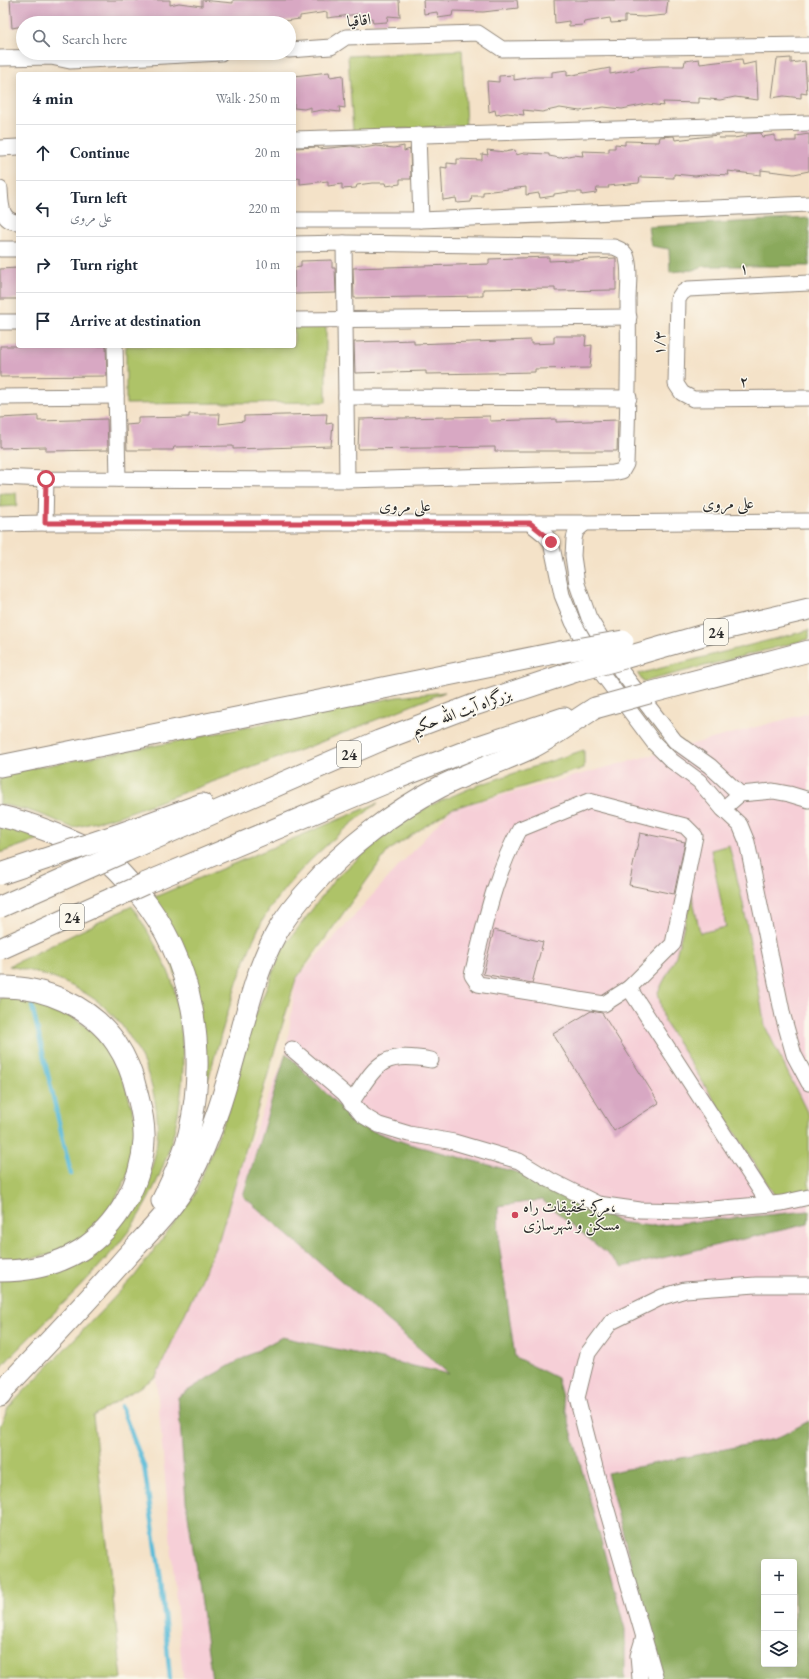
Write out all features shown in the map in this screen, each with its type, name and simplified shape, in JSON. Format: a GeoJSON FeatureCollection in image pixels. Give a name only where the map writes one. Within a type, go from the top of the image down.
{"type":"FeatureCollection","features":[{"type":"Feature","properties":{"kind":"highway","name":"بزرگراه آیت الله حکیم"},"geometry":{"type":"LineString","coordinates":[[121,843],[471,706],[576,671],[623,650],[724,629],[809,609]]}},
{"type":"Feature","properties":{"kind":"highway"},"geometry":{"type":"LineString","coordinates":[[0,766],[560,652],[623,650]]}},
{"type":"Feature","properties":{"kind":"highway","name":"24"},"geometry":{"type":"LineString","coordinates":[[0,949],[144,884],[405,775],[477,747],[594,708],[809,651]]}},
{"type":"Feature","properties":{"kind":"highway"},"geometry":{"type":"LineString","coordinates":[[0,1396],[6,1387],[146,1236],[168,1210],[188,1181],[203,1151],[227,1082],[261,966],[277,932],[292,908],[331,865],[353,846],[410,804],[446,784],[532,747],[594,708]]}},
{"type":"Feature","properties":{"kind":"highway"},"geometry":{"type":"LineString","coordinates":[[0,816],[39,827],[96,852],[123,876],[146,903],[165,932],[180,964],[190,999],[195,1031],[196,1075],[194,1106],[189,1134],[180,1162],[146,1236]]}},
{"type":"Feature","properties":{"kind":"highway"},"geometry":{"type":"LineString","coordinates":[[0,874],[121,843]]}},
{"type":"Feature","properties":{"kind":"highway","name":"24"},"geometry":{"type":"LineString","coordinates":[[0,907],[121,843]]}},
{"type":"Feature","properties":{"kind":"highway"},"geometry":{"type":"LineString","coordinates":[[0,987],[39,991],[67,1002],[86,1012],[100,1025],[116,1042],[127,1062],[142,1110],[144,1140],[141,1164],[134,1187],[122,1208],[106,1228],[82,1249],[58,1261],[18,1271],[0,1271]]}},
{"type":"Feature","properties":{"kind":"street","name":"اقاقیا"},"geometry":{"type":"LineString","coordinates":[[296,50],[331,47],[346,37],[478,33],[502,49],[809,45]]}},
{"type":"Feature","properties":{"kind":"street"},"geometry":{"type":"LineString","coordinates":[[0,58],[16,57]]}},
{"type":"Feature","properties":{"kind":"street"},"geometry":{"type":"LineString","coordinates":[[66,60],[89,60]]}},
{"type":"Feature","properties":{"kind":"street"},"geometry":{"type":"LineString","coordinates":[[296,139],[809,123]]}},
{"type":"Feature","properties":{"kind":"street"},"geometry":{"type":"LineString","coordinates":[[418,135],[421,220]]}},
{"type":"Feature","properties":{"kind":"street"},"geometry":{"type":"LineString","coordinates":[[0,148],[16,147]]}},
{"type":"Feature","properties":{"kind":"street"},"geometry":{"type":"LineString","coordinates":[[0,189],[1,212],[7,219],[16,222]]}},
{"type":"Feature","properties":{"kind":"street"},"geometry":{"type":"LineString","coordinates":[[296,220],[421,220],[809,204]]}},
{"type":"Feature","properties":{"kind":"street"},"geometry":{"type":"LineString","coordinates":[[344,243],[347,480]]}},
{"type":"Feature","properties":{"kind":"street"},"geometry":{"type":"LineString","coordinates":[[0,476],[46,479],[347,480],[622,471],[626,464],[629,317],[628,265],[626,256],[622,250],[614,247],[344,243],[296,244]]}},
{"type":"Feature","properties":{"kind":"street"},"geometry":{"type":"LineString","coordinates":[[0,249],[16,249]]}},
{"type":"Feature","properties":{"kind":"street","name":"۱"},"geometry":{"type":"LineString","coordinates":[[682,292],[688,289],[809,283]]}},
{"type":"Feature","properties":{"kind":"street","name":"۱/۳"},"geometry":{"type":"LineString","coordinates":[[682,292],[678,299],[676,384],[682,393]]}},
{"type":"Feature","properties":{"kind":"street"},"geometry":{"type":"LineString","coordinates":[[296,320],[629,317]]}},
{"type":"Feature","properties":{"kind":"street"},"geometry":{"type":"LineString","coordinates":[[0,322],[16,322]]}},
{"type":"Feature","properties":{"kind":"street"},"geometry":{"type":"LineString","coordinates":[[115,348],[118,479]]}},
{"type":"Feature","properties":{"kind":"street","name":"۲"},"geometry":{"type":"LineString","coordinates":[[682,393],[693,399],[809,398]]}},
{"type":"Feature","properties":{"kind":"street"},"geometry":{"type":"LineString","coordinates":[[0,398],[116,396]]}},
{"type":"Feature","properties":{"kind":"street"},"geometry":{"type":"LineString","coordinates":[[346,397],[628,398]]}},
{"type":"Feature","properties":{"kind":"street"},"geometry":{"type":"LineString","coordinates":[[45,523],[46,479]]}},
{"type":"Feature","properties":{"kind":"street","name":"علی مروی"},"geometry":{"type":"LineString","coordinates":[[0,524],[585,523],[809,520]]}},
{"type":"Feature","properties":{"kind":"street"},"geometry":{"type":"LineString","coordinates":[[530,523],[551,542],[562,596],[573,622],[603,676],[654,743],[672,761],[699,781],[723,809],[740,825],[747,842],[783,1016],[794,1055],[809,1083]]}},
{"type":"Feature","properties":{"kind":"street"},"geometry":{"type":"LineString","coordinates":[[585,523],[576,531],[573,556],[577,584],[589,618],[621,671],[675,742],[710,766],[740,794]]}},
{"type":"Feature","properties":{"kind":"street"},"geometry":{"type":"LineString","coordinates":[[699,781],[710,766]]}},
{"type":"Feature","properties":{"kind":"street"},"geometry":{"type":"LineString","coordinates":[[723,809],[740,794],[773,791],[809,800]]}},
{"type":"Feature","properties":{"kind":"street"},"geometry":{"type":"LineString","coordinates":[[589,801],[685,826],[695,836],[673,944],[629,988],[604,1004],[478,984],[472,975],[497,879],[508,851],[520,829],[589,801]]}},
{"type":"Feature","properties":{"kind":"street"},"geometry":{"type":"LineString","coordinates":[[629,988],[769,1204]]}},
{"type":"Feature","properties":{"kind":"street"},"geometry":{"type":"LineString","coordinates":[[292,1049],[344,1093],[362,1115],[379,1125],[409,1134],[454,1142],[520,1161],[550,1180],[598,1204],[640,1210],[691,1211],[769,1204],[809,1197]]}},
{"type":"Feature","properties":{"kind":"street"},"geometry":{"type":"LineString","coordinates":[[351,1103],[370,1074],[384,1061],[399,1057],[431,1060]]}},
{"type":"Feature","properties":{"kind":"street"},"geometry":{"type":"LineString","coordinates":[[656,1679],[598,1479],[577,1398],[588,1353],[611,1322],[662,1297],[685,1290],[756,1285],[809,1285]]}},
{"type":"Feature","properties":{"kind":"street"},"geometry":{"type":"LineString","coordinates":[[640,1679],[638,1656],[644,1635]]}},
{"type":"Feature","properties":{"kind":"shaded area","name":"مرکز تحقیقات راه، مسکن و شهرسازی"},"geometry":{"type":"Polygon","coordinates":[[[809,713],[809,1432],[661,1679],[183,1679],[156,1377],[286,1053],[296,979],[451,809],[809,713]]]}},
{"type":"Feature","properties":{"kind":"green space"},"geometry":{"type":"Polygon","coordinates":[[[462,50],[466,125],[353,132],[348,56],[462,50]]]}},
{"type":"Feature","properties":{"kind":"green space"},"geometry":{"type":"Polygon","coordinates":[[[809,218],[809,266],[704,266],[693,270],[670,272],[669,249],[651,246],[648,227],[809,218]]]}},
{"type":"Feature","properties":{"kind":"green space"},"geometry":{"type":"Polygon","coordinates":[[[296,326],[326,326],[326,402],[126,404],[126,348],[296,348],[296,326]]]}},
{"type":"Feature","properties":{"kind":"green space"},"geometry":{"type":"Polygon","coordinates":[[[0,493],[16,493],[17,506],[0,507],[0,493]]]}},
{"type":"Feature","properties":{"kind":"green space"},"geometry":{"type":"Polygon","coordinates":[[[809,630],[809,639],[643,682],[638,674],[809,630]]]}},
{"type":"Feature","properties":{"kind":"green space"},"geometry":{"type":"Polygon","coordinates":[[[445,692],[311,746],[119,816],[73,828],[27,810],[0,804],[0,774],[169,743],[397,697],[445,692]]]}},
{"type":"Feature","properties":{"kind":"green space"},"geometry":{"type":"Polygon","coordinates":[[[584,750],[584,768],[451,809],[388,851],[296,979],[219,1239],[156,1377],[93,1416],[122,1679],[0,1679],[0,1426],[8,1408],[134,1277],[194,1196],[230,1106],[248,1033],[283,948],[335,879],[389,831],[429,806],[473,787],[584,750]]]}},
{"type":"Feature","properties":{"kind":"green space"},"geometry":{"type":"Polygon","coordinates":[[[378,803],[336,836],[310,860],[275,901],[263,920],[253,940],[237,983],[199,1112],[201,1051],[150,899],[378,803]]]}},
{"type":"Feature","properties":{"kind":"green space"},"geometry":{"type":"Polygon","coordinates":[[[0,821],[45,837],[0,853],[0,821]]]}},
{"type":"Feature","properties":{"kind":"green space"},"geometry":{"type":"Polygon","coordinates":[[[729,845],[743,903],[765,1026],[809,1116],[809,1191],[777,1199],[664,1021],[658,992],[675,959],[692,895],[700,933],[726,927],[711,850],[729,845]]]}},
{"type":"Feature","properties":{"kind":"green space"},"geometry":{"type":"Polygon","coordinates":[[[132,906],[164,961],[173,984],[182,1039],[183,1068],[181,1097],[176,1126],[168,1154],[157,1181],[144,1207],[128,1232],[95,1271],[0,1369],[0,1279],[20,1278],[134,1207],[151,1172],[155,1156],[158,1129],[152,1089],[146,1069],[138,1050],[115,1017],[101,1004],[80,990],[34,972],[9,966],[132,906]]]}},
{"type":"Feature","properties":{"kind":"green space"},"geometry":{"type":"Polygon","coordinates":[[[17,994],[59,1009],[79,1021],[96,1035],[119,1067],[137,1123],[133,1166],[103,1221],[74,1244],[55,1254],[0,1264],[0,998],[17,994]]]}},
{"type":"Feature","properties":{"kind":"green space"},"geometry":{"type":"Polygon","coordinates":[[[286,1053],[359,1126],[409,1144],[535,1177],[619,1222],[650,1226],[809,1211],[808,1224],[623,1267],[542,1200],[498,1206],[499,1243],[515,1357],[557,1378],[625,1629],[625,1679],[212,1679],[186,1501],[178,1397],[211,1376],[282,1337],[449,1374],[243,1196],[286,1053]]]}},
{"type":"Feature","properties":{"kind":"green space"},"geometry":{"type":"Polygon","coordinates":[[[809,1421],[809,1679],[661,1679],[607,1473],[775,1439],[809,1421]]]}},
{"type":"Feature","properties":{"kind":"building"},"geometry":{"type":"Polygon","coordinates":[[[10,0],[170,0],[170,5],[179,3],[202,6],[202,0],[233,3],[233,0],[399,0],[400,17],[388,16],[387,22],[373,23],[372,18],[359,20],[359,14],[327,18],[327,12],[300,16],[300,19],[296,20],[296,16],[16,16],[16,27],[12,28],[10,0]]]}},
{"type":"Feature","properties":{"kind":"building"},"geometry":{"type":"Polygon","coordinates":[[[423,0],[517,0],[518,8],[483,12],[453,11],[452,16],[438,18],[437,12],[424,14],[423,0]]]}},
{"type":"Feature","properties":{"kind":"building"},"geometry":{"type":"Polygon","coordinates":[[[554,0],[668,0],[666,15],[644,17],[625,16],[625,22],[611,23],[610,18],[584,22],[583,25],[569,26],[569,21],[555,23],[554,0]]]}},
{"type":"Feature","properties":{"kind":"building"},"geometry":{"type":"Polygon","coordinates":[[[791,58],[791,63],[805,61],[807,94],[801,93],[801,98],[784,96],[772,98],[777,59],[791,58]]]}},
{"type":"Feature","properties":{"kind":"building"},"geometry":{"type":"Polygon","coordinates":[[[699,59],[700,64],[742,59],[743,65],[756,62],[758,100],[735,97],[720,100],[699,98],[699,103],[663,102],[664,106],[647,104],[622,109],[604,107],[580,111],[560,108],[542,112],[523,110],[524,115],[507,113],[496,115],[495,110],[489,112],[487,81],[499,82],[499,76],[514,75],[514,80],[534,77],[552,77],[552,72],[567,70],[567,76],[610,68],[610,74],[639,68],[684,66],[685,61],[699,59]]]}},
{"type":"Feature","properties":{"kind":"building"},"geometry":{"type":"Polygon","coordinates":[[[329,72],[330,77],[343,75],[345,108],[339,107],[340,112],[322,110],[311,112],[311,107],[304,109],[296,108],[296,76],[329,72]]]}},
{"type":"Feature","properties":{"kind":"building"},"geometry":{"type":"Polygon","coordinates":[[[761,133],[762,137],[775,135],[775,141],[796,141],[796,136],[809,134],[809,171],[794,174],[761,170],[761,175],[728,171],[729,175],[712,174],[695,176],[674,174],[674,178],[640,177],[639,183],[608,186],[609,188],[597,188],[596,193],[582,195],[582,192],[569,192],[540,198],[539,193],[526,195],[526,187],[483,192],[483,196],[472,196],[471,202],[457,203],[456,198],[443,200],[441,167],[447,168],[447,163],[457,164],[457,159],[482,160],[482,154],[488,155],[487,150],[505,152],[515,150],[516,155],[524,153],[549,154],[549,156],[560,158],[573,155],[583,156],[582,151],[609,152],[609,148],[615,148],[615,144],[625,145],[625,141],[659,142],[660,137],[674,136],[675,140],[718,135],[719,138],[734,138],[746,136],[747,134],[761,133]]]}},
{"type":"Feature","properties":{"kind":"building"},"geometry":{"type":"Polygon","coordinates":[[[351,146],[363,148],[376,146],[394,148],[404,146],[404,151],[410,149],[411,179],[400,179],[400,184],[386,186],[385,183],[372,183],[357,185],[356,188],[342,189],[342,184],[328,186],[328,181],[300,184],[300,178],[296,179],[296,148],[318,147],[319,149],[351,146]]]}},
{"type":"Feature","properties":{"kind":"building"},"geometry":{"type":"Polygon","coordinates":[[[549,257],[549,261],[616,258],[616,290],[555,291],[555,288],[483,289],[483,296],[354,298],[353,268],[489,264],[489,259],[549,257]]]}},
{"type":"Feature","properties":{"kind":"building"},"geometry":{"type":"Polygon","coordinates":[[[332,260],[332,268],[335,268],[336,293],[296,294],[296,268],[301,267],[301,261],[332,260]]]}},
{"type":"Feature","properties":{"kind":"building"},"geometry":{"type":"Polygon","coordinates":[[[16,268],[16,299],[0,299],[0,269],[16,268]]]}},
{"type":"Feature","properties":{"kind":"building"},"geometry":{"type":"Polygon","coordinates":[[[554,336],[586,336],[585,346],[592,345],[590,368],[535,369],[535,372],[488,373],[426,374],[426,371],[355,373],[354,342],[414,340],[414,344],[531,340],[531,344],[554,343],[554,336]]]}},
{"type":"Feature","properties":{"kind":"building"},"geometry":{"type":"Polygon","coordinates":[[[0,346],[16,346],[16,348],[106,348],[107,376],[0,377],[0,346]]]}},
{"type":"Feature","properties":{"kind":"building"},"geometry":{"type":"Polygon","coordinates":[[[189,414],[220,414],[219,424],[244,421],[244,416],[327,414],[326,424],[333,423],[331,446],[233,449],[233,446],[174,447],[173,450],[127,450],[126,425],[138,424],[138,418],[189,417],[189,414]]]}},
{"type":"Feature","properties":{"kind":"building"},"geometry":{"type":"Polygon","coordinates":[[[38,416],[38,421],[107,419],[108,450],[46,451],[46,447],[0,448],[0,418],[38,416]]]}},
{"type":"Feature","properties":{"kind":"building"},"geometry":{"type":"Polygon","coordinates":[[[490,416],[490,421],[556,419],[556,422],[618,420],[617,451],[495,451],[495,447],[358,449],[359,419],[490,416]]]}},
{"type":"Feature","properties":{"kind":"building"},"geometry":{"type":"Polygon","coordinates":[[[640,833],[685,842],[674,894],[629,885],[640,833]]]}},
{"type":"Feature","properties":{"kind":"building"},"geometry":{"type":"Polygon","coordinates":[[[494,930],[543,942],[532,983],[483,974],[494,930]]]}},
{"type":"Feature","properties":{"kind":"building"},"geometry":{"type":"Polygon","coordinates":[[[591,1011],[602,1013],[659,1103],[614,1131],[553,1034],[591,1011]]]}},
{"type":"Feature","properties":{"kind":"waterway"},"geometry":{"type":"LineString","coordinates":[[32,1006],[71,1174]]}},
{"type":"Feature","properties":{"kind":"waterway"},"geometry":{"type":"LineString","coordinates":[[121,1406],[144,1466],[161,1581],[170,1679]]}},
{"type":"Feature","properties":{"kind":"place","name":"مرکز تحقیقات راه، مسکن و شهرسازی"},"geometry":{"type":"Point","coordinates":[515,1215]}},
{"type":"Feature","properties":{"kind":"route"},"geometry":{"type":"LineString","coordinates":[[46,479],[45,523],[530,523],[551,542]]}}]}
